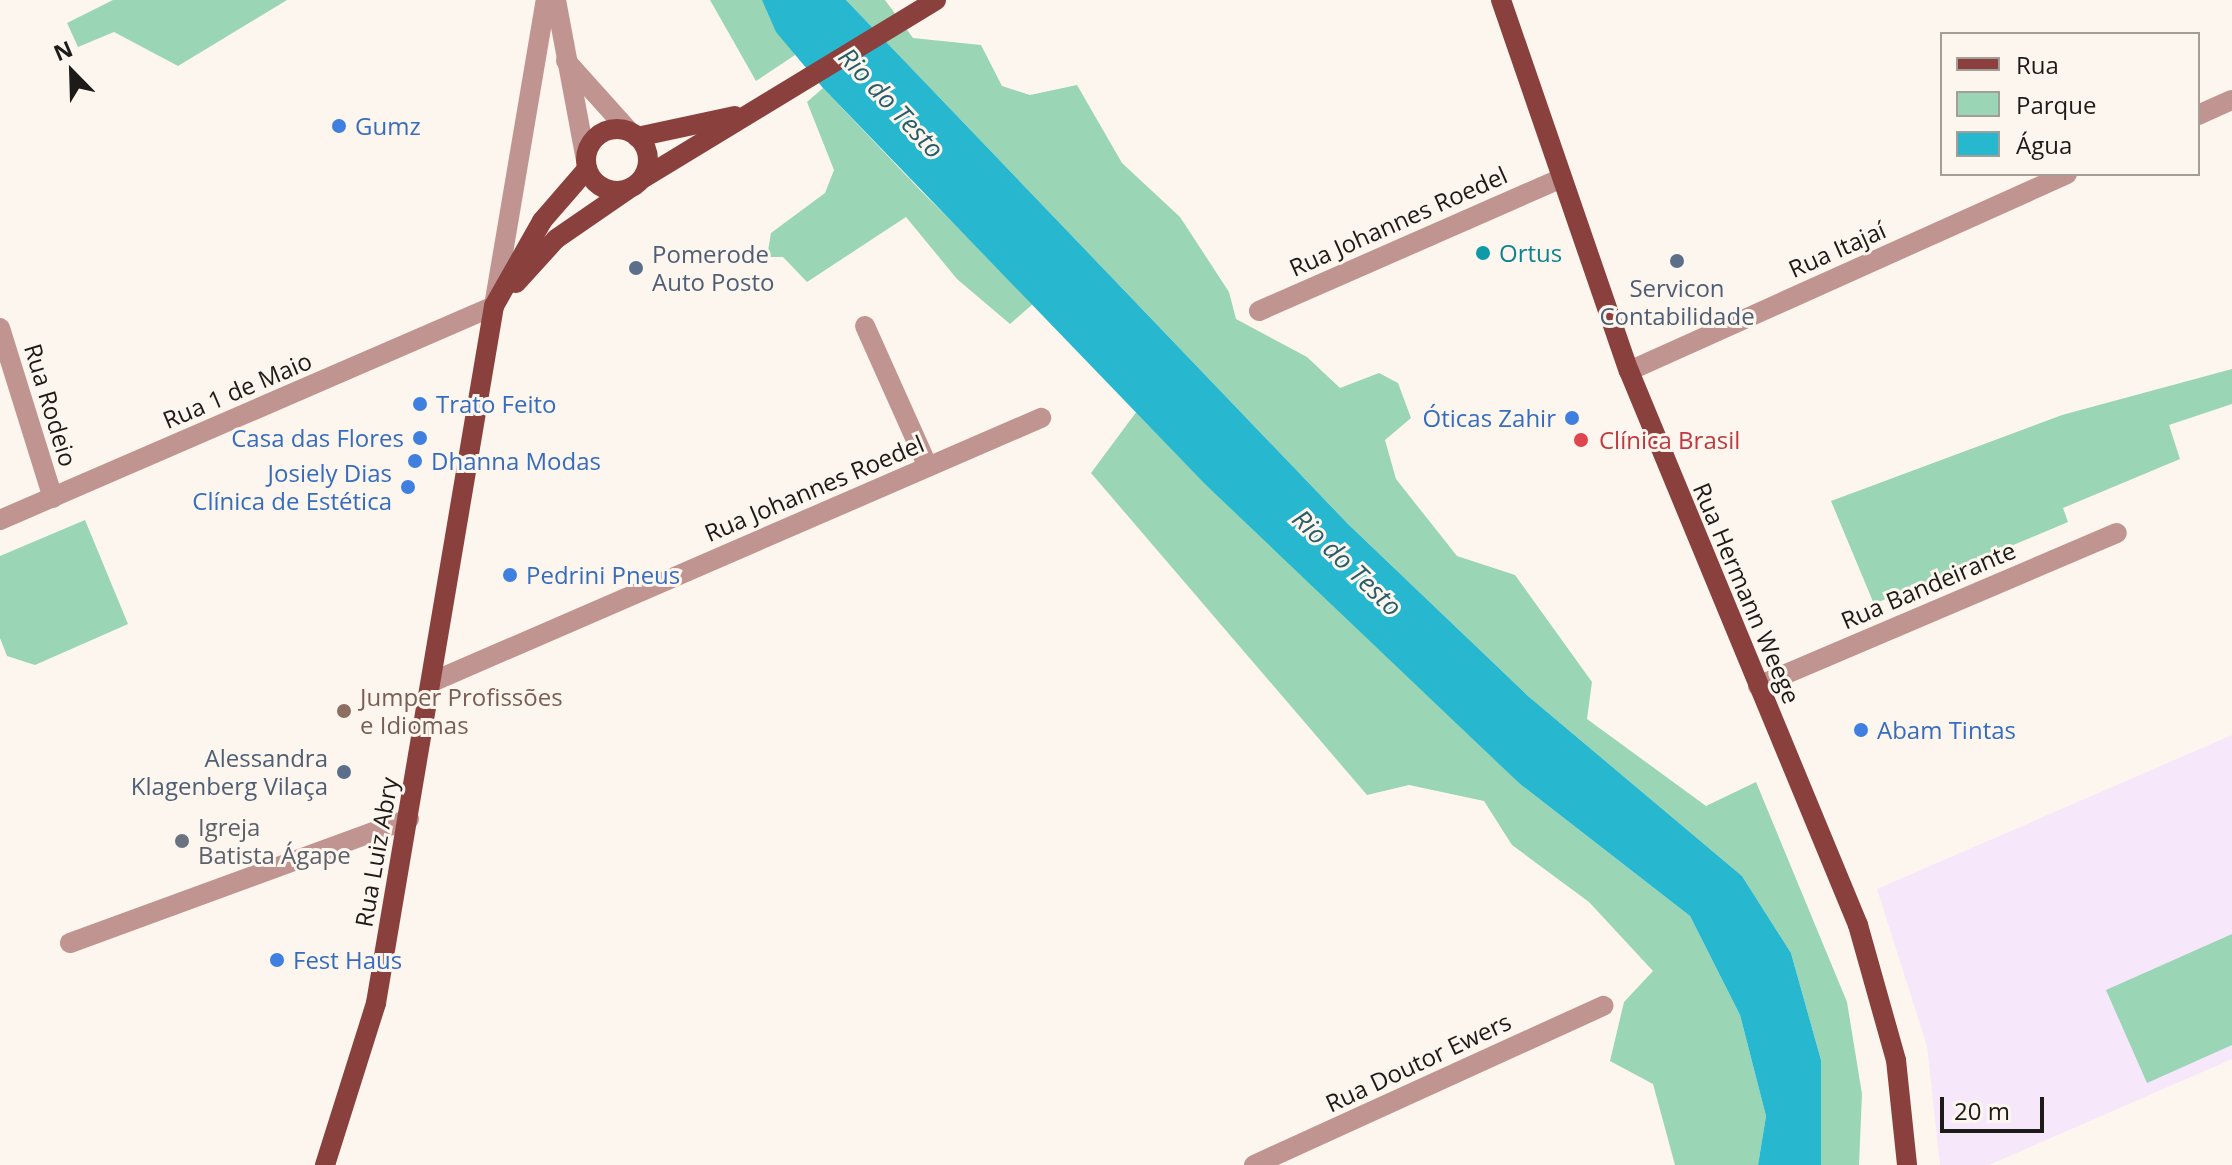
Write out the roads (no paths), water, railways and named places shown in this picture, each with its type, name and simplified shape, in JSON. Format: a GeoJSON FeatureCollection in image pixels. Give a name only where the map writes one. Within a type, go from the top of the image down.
{"type":"FeatureCollection","features":[{"type":"Feature","properties":{"kind":"main road"},"geometry":{"type":"LineString","coordinates":[[494,306],[556,239],[634,184],[936,0]]}},
{"type":"Feature","properties":{"kind":"main road","name":"Rua Hermann Weege"},"geometry":{"type":"LineString","coordinates":[[1504,1],[1559,179],[1629,371],[1879,986],[1896,1060],[1907,1165]]}},
{"type":"Feature","properties":{"kind":"main road"},"geometry":{"type":"LineString","coordinates":[[634,184],[602,188],[586,164],[600,134],[634,134],[754,112]]}},
{"type":"Feature","properties":{"kind":"main road"},"geometry":{"type":"LineString","coordinates":[[634,134],[648,157],[634,184]]}},
{"type":"Feature","properties":{"kind":"main road","name":"Rua Luiz Abry"},"geometry":{"type":"LineString","coordinates":[[325,1165],[376,1003],[494,306],[542,221],[586,164]]}},
{"type":"Feature","properties":{"kind":"street"},"geometry":{"type":"LineString","coordinates":[[494,306],[546,0]]}},
{"type":"Feature","properties":{"kind":"street"},"geometry":{"type":"LineString","coordinates":[[556,0],[586,164]]}},
{"type":"Feature","properties":{"kind":"street"},"geometry":{"type":"LineString","coordinates":[[566,61],[634,134]]}},
{"type":"Feature","properties":{"kind":"street"},"geometry":{"type":"LineString","coordinates":[[2200,114],[2232,100]]}},
{"type":"Feature","properties":{"kind":"street","name":"Rua Itajaí"},"geometry":{"type":"LineString","coordinates":[[1629,371],[2063,176]]}},
{"type":"Feature","properties":{"kind":"street","name":"Rua Johannes Roedel"},"geometry":{"type":"LineString","coordinates":[[1259,311],[1559,179]]}},
{"type":"Feature","properties":{"kind":"street","name":"Rua 1 de Maio"},"geometry":{"type":"LineString","coordinates":[[0,520],[494,306]]}},
{"type":"Feature","properties":{"kind":"street"},"geometry":{"type":"LineString","coordinates":[[865,326],[928,467]]}},
{"type":"Feature","properties":{"kind":"street","name":"Rua Rodeio"},"geometry":{"type":"LineString","coordinates":[[0,328],[53,498]]}},
{"type":"Feature","properties":{"kind":"street","name":"Rua Johannes Roedel"},"geometry":{"type":"LineString","coordinates":[[432,682],[1041,418]]}},
{"type":"Feature","properties":{"kind":"street","name":"Rua Bandeirante"},"geometry":{"type":"LineString","coordinates":[[1758,686],[2117,533]]}},
{"type":"Feature","properties":{"kind":"street"},"geometry":{"type":"LineString","coordinates":[[70,943],[409,819]]}},
{"type":"Feature","properties":{"kind":"street","name":"Rua Doutor Ewers"},"geometry":{"type":"LineString","coordinates":[[1254,1165],[1603,1006]]}},
{"type":"Feature","properties":{"kind":"water","name":"Rio do Testo"},"geometry":{"type":"Polygon","coordinates":[[[762,0],[846,0],[1348,524],[1528,696],[1742,876],[1791,953],[1821,1060],[1821,1165],[1758,1165],[1766,1116],[1740,1015],[1690,916],[1520,784],[1205,484],[823,88],[776,32],[762,0]]]}},
{"type":"Feature","properties":{"kind":"place","name":"Gumz"},"geometry":{"type":"Point","coordinates":[339,126]}},
{"type":"Feature","properties":{"kind":"place","name":"Ortus"},"geometry":{"type":"Point","coordinates":[1483,253]}},
{"type":"Feature","properties":{"kind":"place","name":"Servicon Contabilidade"},"geometry":{"type":"Point","coordinates":[1677,261]}},
{"type":"Feature","properties":{"kind":"place","name":"Pomerode Auto Posto"},"geometry":{"type":"Point","coordinates":[636,268]}},
{"type":"Feature","properties":{"kind":"place","name":"Trato Feito"},"geometry":{"type":"Point","coordinates":[420,404]}},
{"type":"Feature","properties":{"kind":"place","name":"Óticas Zahir"},"geometry":{"type":"Point","coordinates":[1572,418]}},
{"type":"Feature","properties":{"kind":"place","name":"Casa das Flores"},"geometry":{"type":"Point","coordinates":[420,438]}},
{"type":"Feature","properties":{"kind":"place","name":"Clínica Brasil"},"geometry":{"type":"Point","coordinates":[1581,440]}},
{"type":"Feature","properties":{"kind":"place","name":"Dhanna Modas"},"geometry":{"type":"Point","coordinates":[415,461]}},
{"type":"Feature","properties":{"kind":"place","name":"Josiely Dias Clínica de Estética"},"geometry":{"type":"Point","coordinates":[408,487]}},
{"type":"Feature","properties":{"kind":"place","name":"Pedrini Pneus"},"geometry":{"type":"Point","coordinates":[510,575]}},
{"type":"Feature","properties":{"kind":"place","name":"Jumper Profissões e Idiomas"},"geometry":{"type":"Point","coordinates":[344,711]}},
{"type":"Feature","properties":{"kind":"place","name":"Abam Tintas"},"geometry":{"type":"Point","coordinates":[1861,730]}},
{"type":"Feature","properties":{"kind":"place","name":"Alessandra Klagenberg Vilaça"},"geometry":{"type":"Point","coordinates":[344,772]}},
{"type":"Feature","properties":{"kind":"place","name":"Igreja Batista Ágape"},"geometry":{"type":"Point","coordinates":[182,841]}},
{"type":"Feature","properties":{"kind":"place","name":"Fest Haus"},"geometry":{"type":"Point","coordinates":[277,960]}}]}
